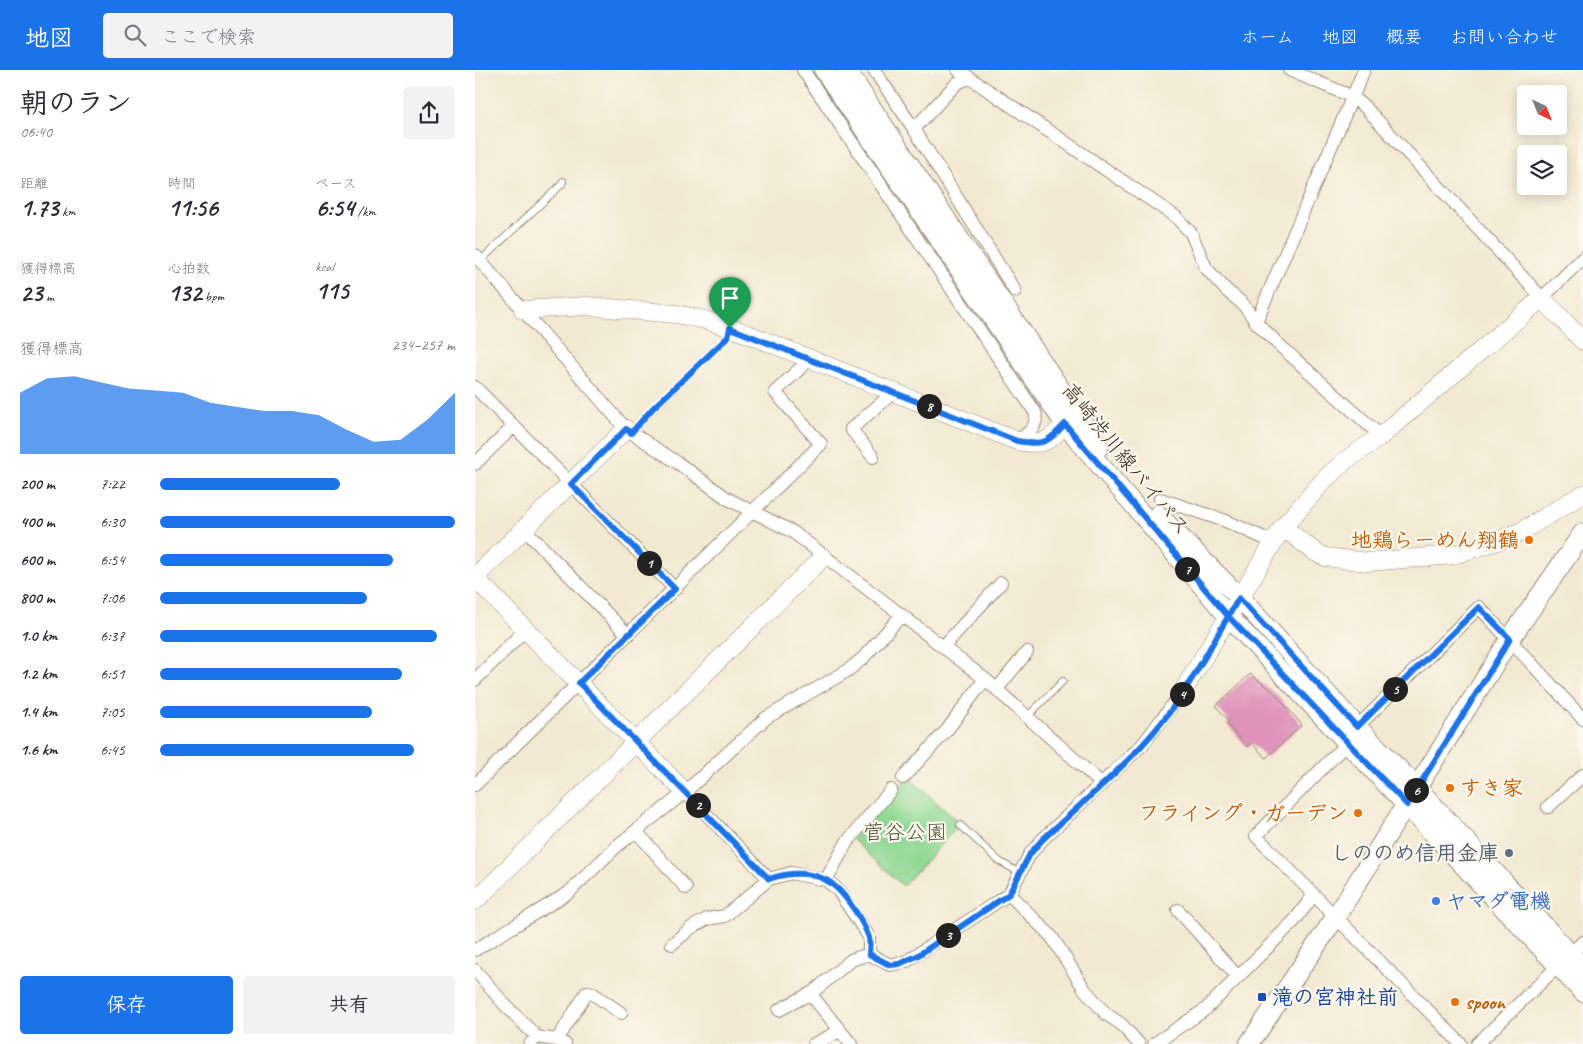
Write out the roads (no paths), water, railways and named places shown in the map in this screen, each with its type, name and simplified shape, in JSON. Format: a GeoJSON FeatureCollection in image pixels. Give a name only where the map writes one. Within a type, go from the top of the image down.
{"type":"FeatureCollection","features":[{"type":"Feature","properties":{"kind":"main road","name":"高崎渋川線バイパス"},"geometry":{"type":"LineString","coordinates":[[824,70],[1065,424],[1228,616],[1352,735],[1417,788],[1583,968]]}},
{"type":"Feature","properties":{"kind":"main road","name":"高崎渋川線バイパス"},"geometry":{"type":"LineString","coordinates":[[846,70],[1092,438],[1170,530],[1239,598],[1407,805],[1571,954],[1583,992]]}},
{"type":"Feature","properties":{"kind":"main road"},"geometry":{"type":"LineString","coordinates":[[1249,1044],[1335,918],[1510,639],[1583,532]]}},
{"type":"Feature","properties":{"kind":"street"},"geometry":{"type":"LineString","coordinates":[[803,70],[1035,412],[1035,421],[1030,432],[1017,441]]}},
{"type":"Feature","properties":{"kind":"street"},"geometry":{"type":"LineString","coordinates":[[874,70],[914,129],[1015,291]]}},
{"type":"Feature","properties":{"kind":"street"},"geometry":{"type":"LineString","coordinates":[[958,70],[1176,216],[1191,234],[1206,268],[1226,290],[1243,304],[1256,322],[1381,436]]}},
{"type":"Feature","properties":{"kind":"street"},"geometry":{"type":"LineString","coordinates":[[1289,70],[1353,97],[1388,131],[1583,341]]}},
{"type":"Feature","properties":{"kind":"street"},"geometry":{"type":"LineString","coordinates":[[1256,322],[1364,70]]}},
{"type":"Feature","properties":{"kind":"street"},"geometry":{"type":"LineString","coordinates":[[914,129],[957,83],[969,78]]}},
{"type":"Feature","properties":{"kind":"street"},"geometry":{"type":"LineString","coordinates":[[478,258],[628,431],[678,463],[728,499],[793,532],[823,558],[985,679],[1101,784]]}},
{"type":"Feature","properties":{"kind":"street"},"geometry":{"type":"LineString","coordinates":[[779,1010],[813,992],[851,960],[869,954],[890,965],[907,961],[1009,894],[1030,854],[1042,840],[1143,744],[1181,694],[1279,535],[1325,479],[1346,460],[1381,436],[1542,298],[1583,258]]}},
{"type":"Feature","properties":{"kind":"street"},"geometry":{"type":"LineString","coordinates":[[523,310],[579,306],[623,308],[676,314],[730,328],[1017,441],[1039,444],[1051,440],[1065,424]]}},
{"type":"Feature","properties":{"kind":"street"},"geometry":{"type":"LineString","coordinates":[[475,786],[821,444],[775,392],[810,359]]}},
{"type":"Feature","properties":{"kind":"street"},"geometry":{"type":"LineString","coordinates":[[475,387],[675,589]]}},
{"type":"Feature","properties":{"kind":"street"},"geometry":{"type":"LineString","coordinates":[[873,457],[851,429],[894,392]]}},
{"type":"Feature","properties":{"kind":"street"},"geometry":{"type":"LineString","coordinates":[[475,464],[514,426]]}},
{"type":"Feature","properties":{"kind":"street"},"geometry":{"type":"LineString","coordinates":[[628,431],[475,578],[769,879]]}},
{"type":"Feature","properties":{"kind":"street"},"geometry":{"type":"LineString","coordinates":[[1159,499],[1225,521],[1279,535],[1325,557],[1369,562],[1453,555],[1498,541],[1522,531],[1583,494]]}},
{"type":"Feature","properties":{"kind":"street"},"geometry":{"type":"LineString","coordinates":[[525,530],[628,635]]}},
{"type":"Feature","properties":{"kind":"street"},"geometry":{"type":"LineString","coordinates":[[475,901],[823,558]]}},
{"type":"Feature","properties":{"kind":"street"},"geometry":{"type":"LineString","coordinates":[[943,647],[1001,583]]}},
{"type":"Feature","properties":{"kind":"street"},"geometry":{"type":"LineString","coordinates":[[1461,1044],[1313,896],[1256,836],[1352,735],[1479,607],[1583,719]]}},
{"type":"Feature","properties":{"kind":"street"},"geometry":{"type":"LineString","coordinates":[[475,950],[568,893],[617,846],[685,792],[766,718],[847,671],[862,659],[901,616]]}},
{"type":"Feature","properties":{"kind":"street"},"geometry":{"type":"LineString","coordinates":[[475,680],[526,630]]}},
{"type":"Feature","properties":{"kind":"street"},"geometry":{"type":"LineString","coordinates":[[997,689],[1027,652]]}},
{"type":"Feature","properties":{"kind":"street"},"geometry":{"type":"LineString","coordinates":[[903,778],[947,730],[985,679]]}},
{"type":"Feature","properties":{"kind":"street"},"geometry":{"type":"LineString","coordinates":[[1548,807],[1583,775]]}},
{"type":"Feature","properties":{"kind":"street"},"geometry":{"type":"LineString","coordinates":[[825,880],[847,842],[891,790]]}},
{"type":"Feature","properties":{"kind":"street"},"geometry":{"type":"LineString","coordinates":[[636,831],[686,888]]}},
{"type":"Feature","properties":{"kind":"street"},"geometry":{"type":"LineString","coordinates":[[672,944],[691,928],[707,919],[725,916],[769,879],[791,873],[825,880],[837,890],[853,910],[869,937],[869,954]]}},
{"type":"Feature","properties":{"kind":"street"},"geometry":{"type":"LineString","coordinates":[[1009,894],[1052,937],[1085,990],[1106,1014],[1121,1024],[1139,1044]]}},
{"type":"Feature","properties":{"kind":"street"},"geometry":{"type":"LineString","coordinates":[[1154,1044],[1206,1009],[1295,920],[1313,896]]}},
{"type":"Feature","properties":{"kind":"street"},"geometry":{"type":"LineString","coordinates":[[1178,910],[1237,976]]}},
{"type":"Feature","properties":{"kind":"street"},"geometry":{"type":"LineString","coordinates":[[1477,1044],[1571,954]]}},
{"type":"Feature","properties":{"kind":"street"},"geometry":{"type":"LineString","coordinates":[[475,970],[534,1040],[561,1042],[587,992],[592,993],[621,1013]]}},
{"type":"Feature","properties":{"kind":"street"},"geometry":{"type":"LineString","coordinates":[[813,992],[813,997],[851,1044]]}},
{"type":"Feature","properties":{"kind":"street"},"geometry":{"type":"LineString","coordinates":[[814,1044],[840,1032]]}},
{"type":"Feature","properties":{"kind":"lane"},"geometry":{"type":"LineString","coordinates":[[478,258],[562,184],[563,180]]}},
{"type":"Feature","properties":{"kind":"lane"},"geometry":{"type":"LineString","coordinates":[[628,431],[728,337],[730,328]]}},
{"type":"Feature","properties":{"kind":"lane"},"geometry":{"type":"LineString","coordinates":[[1027,717],[1063,681]]}},
{"type":"Feature","properties":{"kind":"lane"},"geometry":{"type":"LineString","coordinates":[[960,825],[999,861],[1020,873]]}},
{"type":"Feature","properties":{"kind":"place","name":"地鶏らーめん翔鶴"},"geometry":{"type":"Point","coordinates":[1529,540]}},
{"type":"Feature","properties":{"kind":"place","name":"すき家"},"geometry":{"type":"Point","coordinates":[1450,788]}},
{"type":"Feature","properties":{"kind":"place","name":"フライング・ガーデン"},"geometry":{"type":"Point","coordinates":[1358,813]}},
{"type":"Feature","properties":{"kind":"place","name":"しののめ信用金庫"},"geometry":{"type":"Point","coordinates":[1509,853]}},
{"type":"Feature","properties":{"kind":"place","name":"ヤマダ電機"},"geometry":{"type":"Point","coordinates":[1436,901]}},
{"type":"Feature","properties":{"kind":"place","name":"滝の宮神社前"},"geometry":{"type":"Point","coordinates":[1262,997]}},
{"type":"Feature","properties":{"kind":"place","name":"spoon"},"geometry":{"type":"Point","coordinates":[1455,1002]}},
{"type":"Feature","properties":{"kind":"park label","name":"菅谷公園"},"geometry":{"type":"Point","coordinates":[905,832]}}]}
